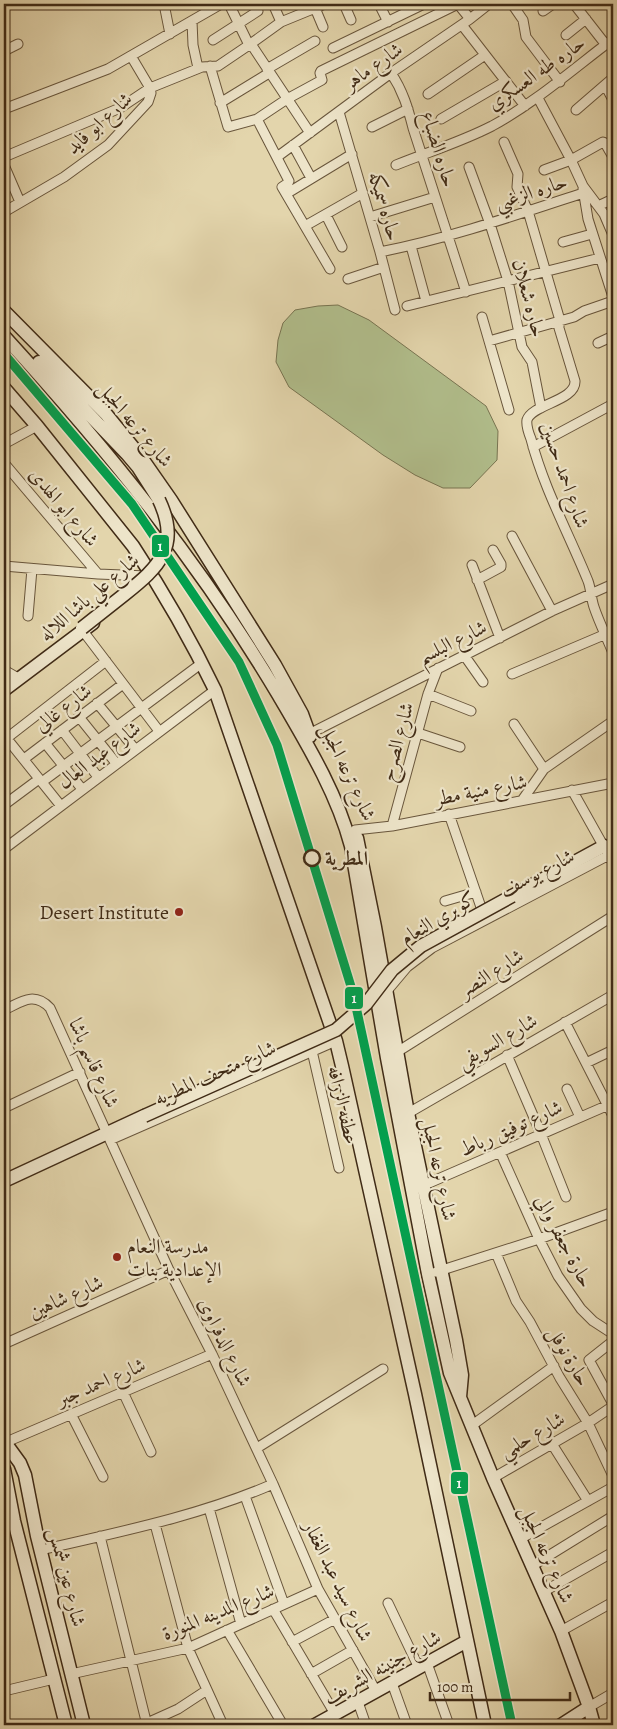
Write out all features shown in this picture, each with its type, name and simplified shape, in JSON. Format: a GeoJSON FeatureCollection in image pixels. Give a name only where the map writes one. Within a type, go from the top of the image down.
{"type":"FeatureCollection","features":[{"type":"Feature","properties":{"kind":"street"},"geometry":{"type":"LineString","coordinates":[[164,4],[170,34]]}},
{"type":"Feature","properties":{"kind":"street"},"geometry":{"type":"LineString","coordinates":[[4,109],[108,69],[192,21],[210,7],[221,4]]}},
{"type":"Feature","properties":{"kind":"street"},"geometry":{"type":"LineString","coordinates":[[229,4],[250,45],[310,133]]}},
{"type":"Feature","properties":{"kind":"street"},"geometry":{"type":"LineString","coordinates":[[274,4],[281,22]]}},
{"type":"Feature","properties":{"kind":"street"},"geometry":{"type":"LineString","coordinates":[[4,157],[120,108],[150,88],[198,68],[218,66],[281,22],[325,4]]}},
{"type":"Feature","properties":{"kind":"street"},"geometry":{"type":"LineString","coordinates":[[344,4],[351,20]]}},
{"type":"Feature","properties":{"kind":"street"},"geometry":{"type":"LineString","coordinates":[[379,4],[388,22]]}},
{"type":"Feature","properties":{"kind":"street"},"geometry":{"type":"LineString","coordinates":[[333,48],[424,4]]}},
{"type":"Feature","properties":{"kind":"street"},"geometry":{"type":"LineString","coordinates":[[210,66],[228,128],[257,119],[287,99],[322,80],[320,73],[458,4],[470,19]]}},
{"type":"Feature","properties":{"kind":"street","name":"شارع ماهر"},"geometry":{"type":"LineString","coordinates":[[277,157],[489,4]]}},
{"type":"Feature","properties":{"kind":"street"},"geometry":{"type":"LineString","coordinates":[[512,4],[523,20],[526,37],[560,82]]}},
{"type":"Feature","properties":{"kind":"street"},"geometry":{"type":"LineString","coordinates":[[543,11],[553,4]]}},
{"type":"Feature","properties":{"kind":"street"},"geometry":{"type":"LineString","coordinates":[[574,4],[586,20],[610,42]]}},
{"type":"Feature","properties":{"kind":"street"},"geometry":{"type":"LineString","coordinates":[[315,8],[323,27]]}},
{"type":"Feature","properties":{"kind":"street"},"geometry":{"type":"LineString","coordinates":[[213,40],[238,22],[258,11]]}},
{"type":"Feature","properties":{"kind":"street"},"geometry":{"type":"LineString","coordinates":[[566,35],[586,20]]}},
{"type":"Feature","properties":{"kind":"street"},"geometry":{"type":"LineString","coordinates":[[192,21],[193,45],[198,68]]}},
{"type":"Feature","properties":{"kind":"street"},"geometry":{"type":"LineString","coordinates":[[462,25],[525,106]]}},
{"type":"Feature","properties":{"kind":"street"},"geometry":{"type":"LineString","coordinates":[[220,103],[315,41]]}},
{"type":"Feature","properties":{"kind":"street","name":"حاره طه العسكري"},"geometry":{"type":"LineString","coordinates":[[396,165],[479,132],[525,106],[560,82],[610,42]]}},
{"type":"Feature","properties":{"kind":"street"},"geometry":{"type":"LineString","coordinates":[[4,51],[18,44]]}},
{"type":"Feature","properties":{"kind":"street"},"geometry":{"type":"LineString","coordinates":[[428,94],[485,55]]}},
{"type":"Feature","properties":{"kind":"street","name":"شارع ابو فايد"},"geometry":{"type":"LineString","coordinates":[[4,212],[64,177],[108,145],[148,102],[150,88],[131,56]]}},
{"type":"Feature","properties":{"kind":"street","name":"حاره الضباع"},"geometry":{"type":"LineString","coordinates":[[391,73],[400,87],[408,109],[466,292]]}},
{"type":"Feature","properties":{"kind":"street"},"geometry":{"type":"LineString","coordinates":[[576,110],[613,78]]}},
{"type":"Feature","properties":{"kind":"street"},"geometry":{"type":"LineString","coordinates":[[441,119],[506,81]]}},
{"type":"Feature","properties":{"kind":"street"},"geometry":{"type":"LineString","coordinates":[[605,85],[613,100]]}},
{"type":"Feature","properties":{"kind":"street"},"geometry":{"type":"LineString","coordinates":[[538,98],[571,160],[583,190],[592,234],[613,297]]}},
{"type":"Feature","properties":{"kind":"street"},"geometry":{"type":"LineString","coordinates":[[372,127],[408,109]]}},
{"type":"Feature","properties":{"kind":"street","name":"حاره سميكه"},"geometry":{"type":"LineString","coordinates":[[339,112],[395,310]]}},
{"type":"Feature","properties":{"kind":"street"},"geometry":{"type":"LineString","coordinates":[[257,119],[289,181],[282,187],[330,270]]}},
{"type":"Feature","properties":{"kind":"street"},"geometry":{"type":"LineString","coordinates":[[504,142],[518,174],[517,188],[528,211],[559,321]]}},
{"type":"Feature","properties":{"kind":"street"},"geometry":{"type":"LineString","coordinates":[[544,170],[571,160],[603,142],[613,157]]}},
{"type":"Feature","properties":{"kind":"street"},"geometry":{"type":"LineString","coordinates":[[294,145],[311,178]]}},
{"type":"Feature","properties":{"kind":"street"},"geometry":{"type":"LineString","coordinates":[[286,194],[352,154]]}},
{"type":"Feature","properties":{"kind":"street"},"geometry":{"type":"LineString","coordinates":[[4,165],[7,181],[20,202]]}},
{"type":"Feature","properties":{"kind":"street","name":"حاره شعلان"},"geometry":{"type":"LineString","coordinates":[[469,167],[508,281],[522,346],[532,362],[541,408]]}},
{"type":"Feature","properties":{"kind":"street"},"geometry":{"type":"LineString","coordinates":[[583,190],[610,218],[613,235]]}},
{"type":"Feature","properties":{"kind":"street","name":"حاره الزغبي"},"geometry":{"type":"LineString","coordinates":[[380,252],[411,246],[490,224],[583,190]]}},
{"type":"Feature","properties":{"kind":"street"},"geometry":{"type":"LineString","coordinates":[[305,226],[363,193]]}},
{"type":"Feature","properties":{"kind":"street"},"geometry":{"type":"LineString","coordinates":[[370,217],[435,197]]}},
{"type":"Feature","properties":{"kind":"street"},"geometry":{"type":"LineString","coordinates":[[598,206],[613,199]]}},
{"type":"Feature","properties":{"kind":"street"},"geometry":{"type":"LineString","coordinates":[[326,215],[342,247]]}},
{"type":"Feature","properties":{"kind":"street"},"geometry":{"type":"LineString","coordinates":[[563,242],[592,234]]}},
{"type":"Feature","properties":{"kind":"street"},"geometry":{"type":"LineString","coordinates":[[411,246],[426,301]]}},
{"type":"Feature","properties":{"kind":"street"},"geometry":{"type":"LineString","coordinates":[[407,306],[546,272],[602,263],[613,264]]}},
{"type":"Feature","properties":{"kind":"street"},"geometry":{"type":"LineString","coordinates":[[348,279],[384,267]]}},
{"type":"Feature","properties":{"kind":"street"},"geometry":{"type":"LineString","coordinates":[[489,341],[576,317],[584,311],[613,301]]}},
{"type":"Feature","properties":{"kind":"street","name":"شارع ترعه الجبل"},"geometry":{"type":"LineString","coordinates":[[4,311],[106,414],[141,457],[171,500],[261,642],[302,714],[309,734],[341,797],[355,830],[363,862],[386,992],[392,1056]]}},
{"type":"Feature","properties":{"kind":"street"},"geometry":{"type":"LineString","coordinates":[[482,317],[509,410]]}},
{"type":"Feature","properties":{"kind":"street","name":"شارع احمد حسين"},"geometry":{"type":"LineString","coordinates":[[559,321],[559,328],[575,381],[573,390],[569,394],[541,408],[529,417],[527,421],[533,447],[561,522],[587,578],[594,608],[609,638],[613,653]]}},
{"type":"Feature","properties":{"kind":"street","name":"شارع علي باشا اللاله"},"geometry":{"type":"LineString","coordinates":[[4,327],[93,417],[138,467],[159,500],[167,522],[166,546],[162,556],[148,576],[83,629]]}},
{"type":"Feature","properties":{"kind":"street","name":"شارع ترعه الجبل"},"geometry":{"type":"LineString","coordinates":[[4,336],[98,442],[182,547],[252,650],[302,734],[334,799],[349,838],[434,1272]]}},
{"type":"Feature","properties":{"kind":"street"},"geometry":{"type":"LineString","coordinates":[[598,343],[613,336]]}},
{"type":"Feature","properties":{"kind":"street"},"geometry":{"type":"LineString","coordinates":[[4,388],[37,426],[132,546],[202,663],[215,690],[336,1041],[416,1394],[483,1724]]}},
{"type":"Feature","properties":{"kind":"street"},"geometry":{"type":"LineString","coordinates":[[533,447],[613,404]]}},
{"type":"Feature","properties":{"kind":"street"},"geometry":{"type":"LineString","coordinates":[[4,444],[37,426]]}},
{"type":"Feature","properties":{"kind":"street","name":"شارع ابو الهدى"},"geometry":{"type":"LineString","coordinates":[[4,463],[98,574]]}},
{"type":"Feature","properties":{"kind":"street"},"geometry":{"type":"LineString","coordinates":[[512,536],[552,610]]}},
{"type":"Feature","properties":{"kind":"street"},"geometry":{"type":"LineString","coordinates":[[478,580],[501,567],[492,550]]}},
{"type":"Feature","properties":{"kind":"street"},"geometry":{"type":"LineString","coordinates":[[4,566],[152,577]]}},
{"type":"Feature","properties":{"kind":"street"},"geometry":{"type":"LineString","coordinates":[[472,566],[500,638]]}},
{"type":"Feature","properties":{"kind":"street"},"geometry":{"type":"LineString","coordinates":[[28,616],[32,569]]}},
{"type":"Feature","properties":{"kind":"street","name":"شارع علي باشا اللاله"},"geometry":{"type":"LineString","coordinates":[[4,690],[152,577]]}},
{"type":"Feature","properties":{"kind":"street","name":"شارع البلسم"},"geometry":{"type":"LineString","coordinates":[[309,734],[552,610],[613,584]]}},
{"type":"Feature","properties":{"kind":"street"},"geometry":{"type":"LineString","coordinates":[[83,629],[159,731]]}},
{"type":"Feature","properties":{"kind":"street"},"geometry":{"type":"LineString","coordinates":[[512,674],[609,638]]}},
{"type":"Feature","properties":{"kind":"street"},"geometry":{"type":"LineString","coordinates":[[464,655],[483,682]]}},
{"type":"Feature","properties":{"kind":"street"},"geometry":{"type":"LineString","coordinates":[[61,806],[5,736],[106,661]]}},
{"type":"Feature","properties":{"kind":"street"},"geometry":{"type":"LineString","coordinates":[[4,805],[81,754],[202,663]]}},
{"type":"Feature","properties":{"kind":"street","name":"شارع الصرح"},"geometry":{"type":"LineString","coordinates":[[392,826],[428,694],[438,668]]}},
{"type":"Feature","properties":{"kind":"street"},"geometry":{"type":"LineString","coordinates":[[4,670],[18,678]]}},
{"type":"Feature","properties":{"kind":"street","name":"شارع غالي"},"geometry":{"type":"LineString","coordinates":[[24,759],[123,684]]}},
{"type":"Feature","properties":{"kind":"street","name":"شارع عبد العال"},"geometry":{"type":"LineString","coordinates":[[4,848],[215,690]]}},
{"type":"Feature","properties":{"kind":"street"},"geometry":{"type":"LineString","coordinates":[[428,694],[472,711]]}},
{"type":"Feature","properties":{"kind":"street"},"geometry":{"type":"LineString","coordinates":[[98,703],[135,749]]}},
{"type":"Feature","properties":{"kind":"street"},"geometry":{"type":"LineString","coordinates":[[79,717],[116,763]]}},
{"type":"Feature","properties":{"kind":"street"},"geometry":{"type":"LineString","coordinates":[[523,800],[544,768],[613,720]]}},
{"type":"Feature","properties":{"kind":"street"},"geometry":{"type":"LineString","coordinates":[[514,724],[544,768]]}},
{"type":"Feature","properties":{"kind":"street"},"geometry":{"type":"LineString","coordinates":[[62,730],[98,777]]}},
{"type":"Feature","properties":{"kind":"street"},"geometry":{"type":"LineString","coordinates":[[418,733],[460,747]]}},
{"type":"Feature","properties":{"kind":"street"},"geometry":{"type":"LineString","coordinates":[[45,743],[82,789]]}},
{"type":"Feature","properties":{"kind":"street","name":"شارع منية مطر"},"geometry":{"type":"LineString","coordinates":[[355,830],[392,826],[613,783]]}},
{"type":"Feature","properties":{"kind":"street"},"geometry":{"type":"LineString","coordinates":[[572,790],[609,855]]}},
{"type":"Feature","properties":{"kind":"street"},"geometry":{"type":"LineString","coordinates":[[450,814],[485,919]]}},
{"type":"Feature","properties":{"kind":"street","name":"كوبري النعام"},"geometry":{"type":"LineString","coordinates":[[144,1116],[336,1030],[366,1004],[392,970],[421,946],[512,896],[609,855]]}},
{"type":"Feature","properties":{"kind":"street","name":"شارع يوسف"},"geometry":{"type":"LineString","coordinates":[[386,992],[396,979],[419,957],[485,919],[609,855]]}},
{"type":"Feature","properties":{"kind":"street"},"geometry":{"type":"LineString","coordinates":[[445,901],[476,892]]}},
{"type":"Feature","properties":{"kind":"street","name":"شارع النصر"},"geometry":{"type":"LineString","coordinates":[[392,1056],[613,916]]}},
{"type":"Feature","properties":{"kind":"street","name":"شارع السويفي"},"geometry":{"type":"LineString","coordinates":[[403,1116],[613,995]]}},
{"type":"Feature","properties":{"kind":"street","name":"شارع قاسم باشا"},"geometry":{"type":"LineString","coordinates":[[4,1010],[30,998],[45,1002],[50,1008],[109,1137]]}},
{"type":"Feature","properties":{"kind":"street"},"geometry":{"type":"LineString","coordinates":[[565,1022],[610,1104],[613,1116]]}},
{"type":"Feature","properties":{"kind":"street","name":"شارع متحف المطريه"},"geometry":{"type":"LineString","coordinates":[[4,1181],[336,1041]]}},
{"type":"Feature","properties":{"kind":"street"},"geometry":{"type":"LineString","coordinates":[[586,1063],[613,1050]]}},
{"type":"Feature","properties":{"kind":"street","name":"عطفه الزرافه"},"geometry":{"type":"LineString","coordinates":[[312,1051],[339,1168]]}},
{"type":"Feature","properties":{"kind":"street"},"geometry":{"type":"LineString","coordinates":[[507,1055],[566,1197]]}},
{"type":"Feature","properties":{"kind":"street"},"geometry":{"type":"LineString","coordinates":[[4,1108],[80,1072]]}},
{"type":"Feature","properties":{"kind":"street"},"geometry":{"type":"LineString","coordinates":[[567,1089],[580,1117]]}},
{"type":"Feature","properties":{"kind":"street","name":"شارع توفيق رباط"},"geometry":{"type":"LineString","coordinates":[[422,1186],[610,1104]]}},
{"type":"Feature","properties":{"kind":"street","name":"شارع متحف المطريه"},"geometry":{"type":"LineString","coordinates":[[109,1137],[144,1116]]}},
{"type":"Feature","properties":{"kind":"street","name":"شارع ترعه الجبل"},"geometry":{"type":"LineString","coordinates":[[403,1116],[422,1186],[450,1373],[493,1478],[561,1631],[590,1707],[594,1725]]}},
{"type":"Feature","properties":{"kind":"street","name":"شارع الدفراوى"},"geometry":{"type":"LineString","coordinates":[[109,1137],[169,1270],[212,1354],[273,1484]]}},
{"type":"Feature","properties":{"kind":"street","name":"حارة جعفر والي"},"geometry":{"type":"LineString","coordinates":[[500,1152],[539,1239],[558,1276],[581,1309],[593,1321],[613,1334]]}},
{"type":"Feature","properties":{"kind":"street"},"geometry":{"type":"LineString","coordinates":[[434,1272],[539,1239],[613,1212]]}},
{"type":"Feature","properties":{"kind":"street","name":"حارة نوفل"},"geometry":{"type":"LineString","coordinates":[[496,1253],[516,1301],[588,1422],[613,1476]]}},
{"type":"Feature","properties":{"kind":"street","name":"شارع شاهين"},"geometry":{"type":"LineString","coordinates":[[4,1344],[169,1270]]}},
{"type":"Feature","properties":{"kind":"street"},"geometry":{"type":"LineString","coordinates":[[613,1341],[589,1360],[613,1405]]}},
{"type":"Feature","properties":{"kind":"street","name":"شارع احمد جبر"},"geometry":{"type":"LineString","coordinates":[[4,1444],[212,1354]]}},
{"type":"Feature","properties":{"kind":"street"},"geometry":{"type":"LineString","coordinates":[[471,1426],[554,1366]]}},
{"type":"Feature","properties":{"kind":"street"},"geometry":{"type":"LineString","coordinates":[[257,1448],[383,1369]]}},
{"type":"Feature","properties":{"kind":"street"},"geometry":{"type":"LineString","coordinates":[[123,1392],[151,1452]]}},
{"type":"Feature","properties":{"kind":"street","name":"شارع حلمي"},"geometry":{"type":"LineString","coordinates":[[493,1478],[552,1444],[613,1405]]}},
{"type":"Feature","properties":{"kind":"street"},"geometry":{"type":"LineString","coordinates":[[71,1414],[102,1477]]}},
{"type":"Feature","properties":{"kind":"street","name":"شارع عين شمس"},"geometry":{"type":"LineString","coordinates":[[4,1444],[20,1463],[25,1475],[41,1550],[84,1725]]}},
{"type":"Feature","properties":{"kind":"street"},"geometry":{"type":"LineString","coordinates":[[552,1444],[588,1501]]}},
{"type":"Feature","properties":{"kind":"street","name":"شارع عين شمس"},"geometry":{"type":"LineString","coordinates":[[4,1469],[9,1523],[66,1725]]}},
{"type":"Feature","properties":{"kind":"street"},"geometry":{"type":"LineString","coordinates":[[41,1550],[156,1524],[209,1508],[273,1484]]}},
{"type":"Feature","properties":{"kind":"street","name":"شارع سيد عبد الغفار"},"geometry":{"type":"LineString","coordinates":[[273,1484],[318,1589],[376,1691]]}},
{"type":"Feature","properties":{"kind":"street"},"geometry":{"type":"LineString","coordinates":[[520,1539],[613,1487]]}},
{"type":"Feature","properties":{"kind":"street"},"geometry":{"type":"LineString","coordinates":[[244,1496],[284,1604]]}},
{"type":"Feature","properties":{"kind":"street"},"geometry":{"type":"LineString","coordinates":[[209,1508],[241,1624]]}},
{"type":"Feature","properties":{"kind":"street"},"geometry":{"type":"LineString","coordinates":[[532,1566],[613,1516]]}},
{"type":"Feature","properties":{"kind":"street"},"geometry":{"type":"LineString","coordinates":[[156,1524],[188,1648],[222,1725]]}},
{"type":"Feature","properties":{"kind":"street"},"geometry":{"type":"LineString","coordinates":[[100,1536],[147,1724],[178,1709],[207,1690]]}},
{"type":"Feature","properties":{"kind":"street"},"geometry":{"type":"LineString","coordinates":[[543,1592],[613,1552]]}},
{"type":"Feature","properties":{"kind":"street","name":"شارع المدينه المنورة"},"geometry":{"type":"LineString","coordinates":[[71,1674],[188,1648],[318,1589]]}},
{"type":"Feature","properties":{"kind":"street"},"geometry":{"type":"LineString","coordinates":[[561,1631],[613,1602]]}},
{"type":"Feature","properties":{"kind":"street"},"geometry":{"type":"LineString","coordinates":[[388,1603],[423,1665],[449,1725]]}},
{"type":"Feature","properties":{"kind":"street"},"geometry":{"type":"LineString","coordinates":[[273,1609],[334,1714]]}},
{"type":"Feature","properties":{"kind":"street"},"geometry":{"type":"LineString","coordinates":[[292,1642],[335,1619]]}},
{"type":"Feature","properties":{"kind":"street"},"geometry":{"type":"LineString","coordinates":[[227,1630],[283,1725]]}},
{"type":"Feature","properties":{"kind":"street","name":"شارع جنينه الشريف"},"geometry":{"type":"LineString","coordinates":[[317,1725],[467,1642]]}},
{"type":"Feature","properties":{"kind":"street"},"geometry":{"type":"LineString","coordinates":[[311,1674],[353,1650]]}},
{"type":"Feature","properties":{"kind":"street"},"geometry":{"type":"LineString","coordinates":[[4,1691],[54,1679]]}},
{"type":"Feature","properties":{"kind":"street"},"geometry":{"type":"LineString","coordinates":[[392,1683],[407,1725]]}},
{"type":"Feature","properties":{"kind":"street"},"geometry":{"type":"LineString","coordinates":[[561,1725],[613,1693]]}},
{"type":"Feature","properties":{"kind":"street"},"geometry":{"type":"LineString","coordinates":[[358,1702],[366,1725]]}},
{"type":"Feature","properties":{"kind":"green space"},"geometry":{"type":"Polygon","coordinates":[[[338,305],[369,320],[486,406],[498,431],[497,460],[470,488],[443,488],[415,475],[383,455],[289,387],[276,362],[278,340],[283,323],[295,310],[338,305]]]}},
{"type":"Feature","properties":{"kind":"transit line","name":"1"},"geometry":{"type":"LineString","coordinates":[[4,354],[132,504],[239,662],[277,745],[353,993],[512,1725]]}},
{"type":"Feature","properties":{"kind":"place","name":"المطرية"},"geometry":{"type":"Point","coordinates":[312,858]}},
{"type":"Feature","properties":{"kind":"place","name":"Desert Institute"},"geometry":{"type":"Point","coordinates":[179,912]}},
{"type":"Feature","properties":{"kind":"place","name":"مدرسة النعام الإعدادية بنات"},"geometry":{"type":"Point","coordinates":[117,1257]}}]}
